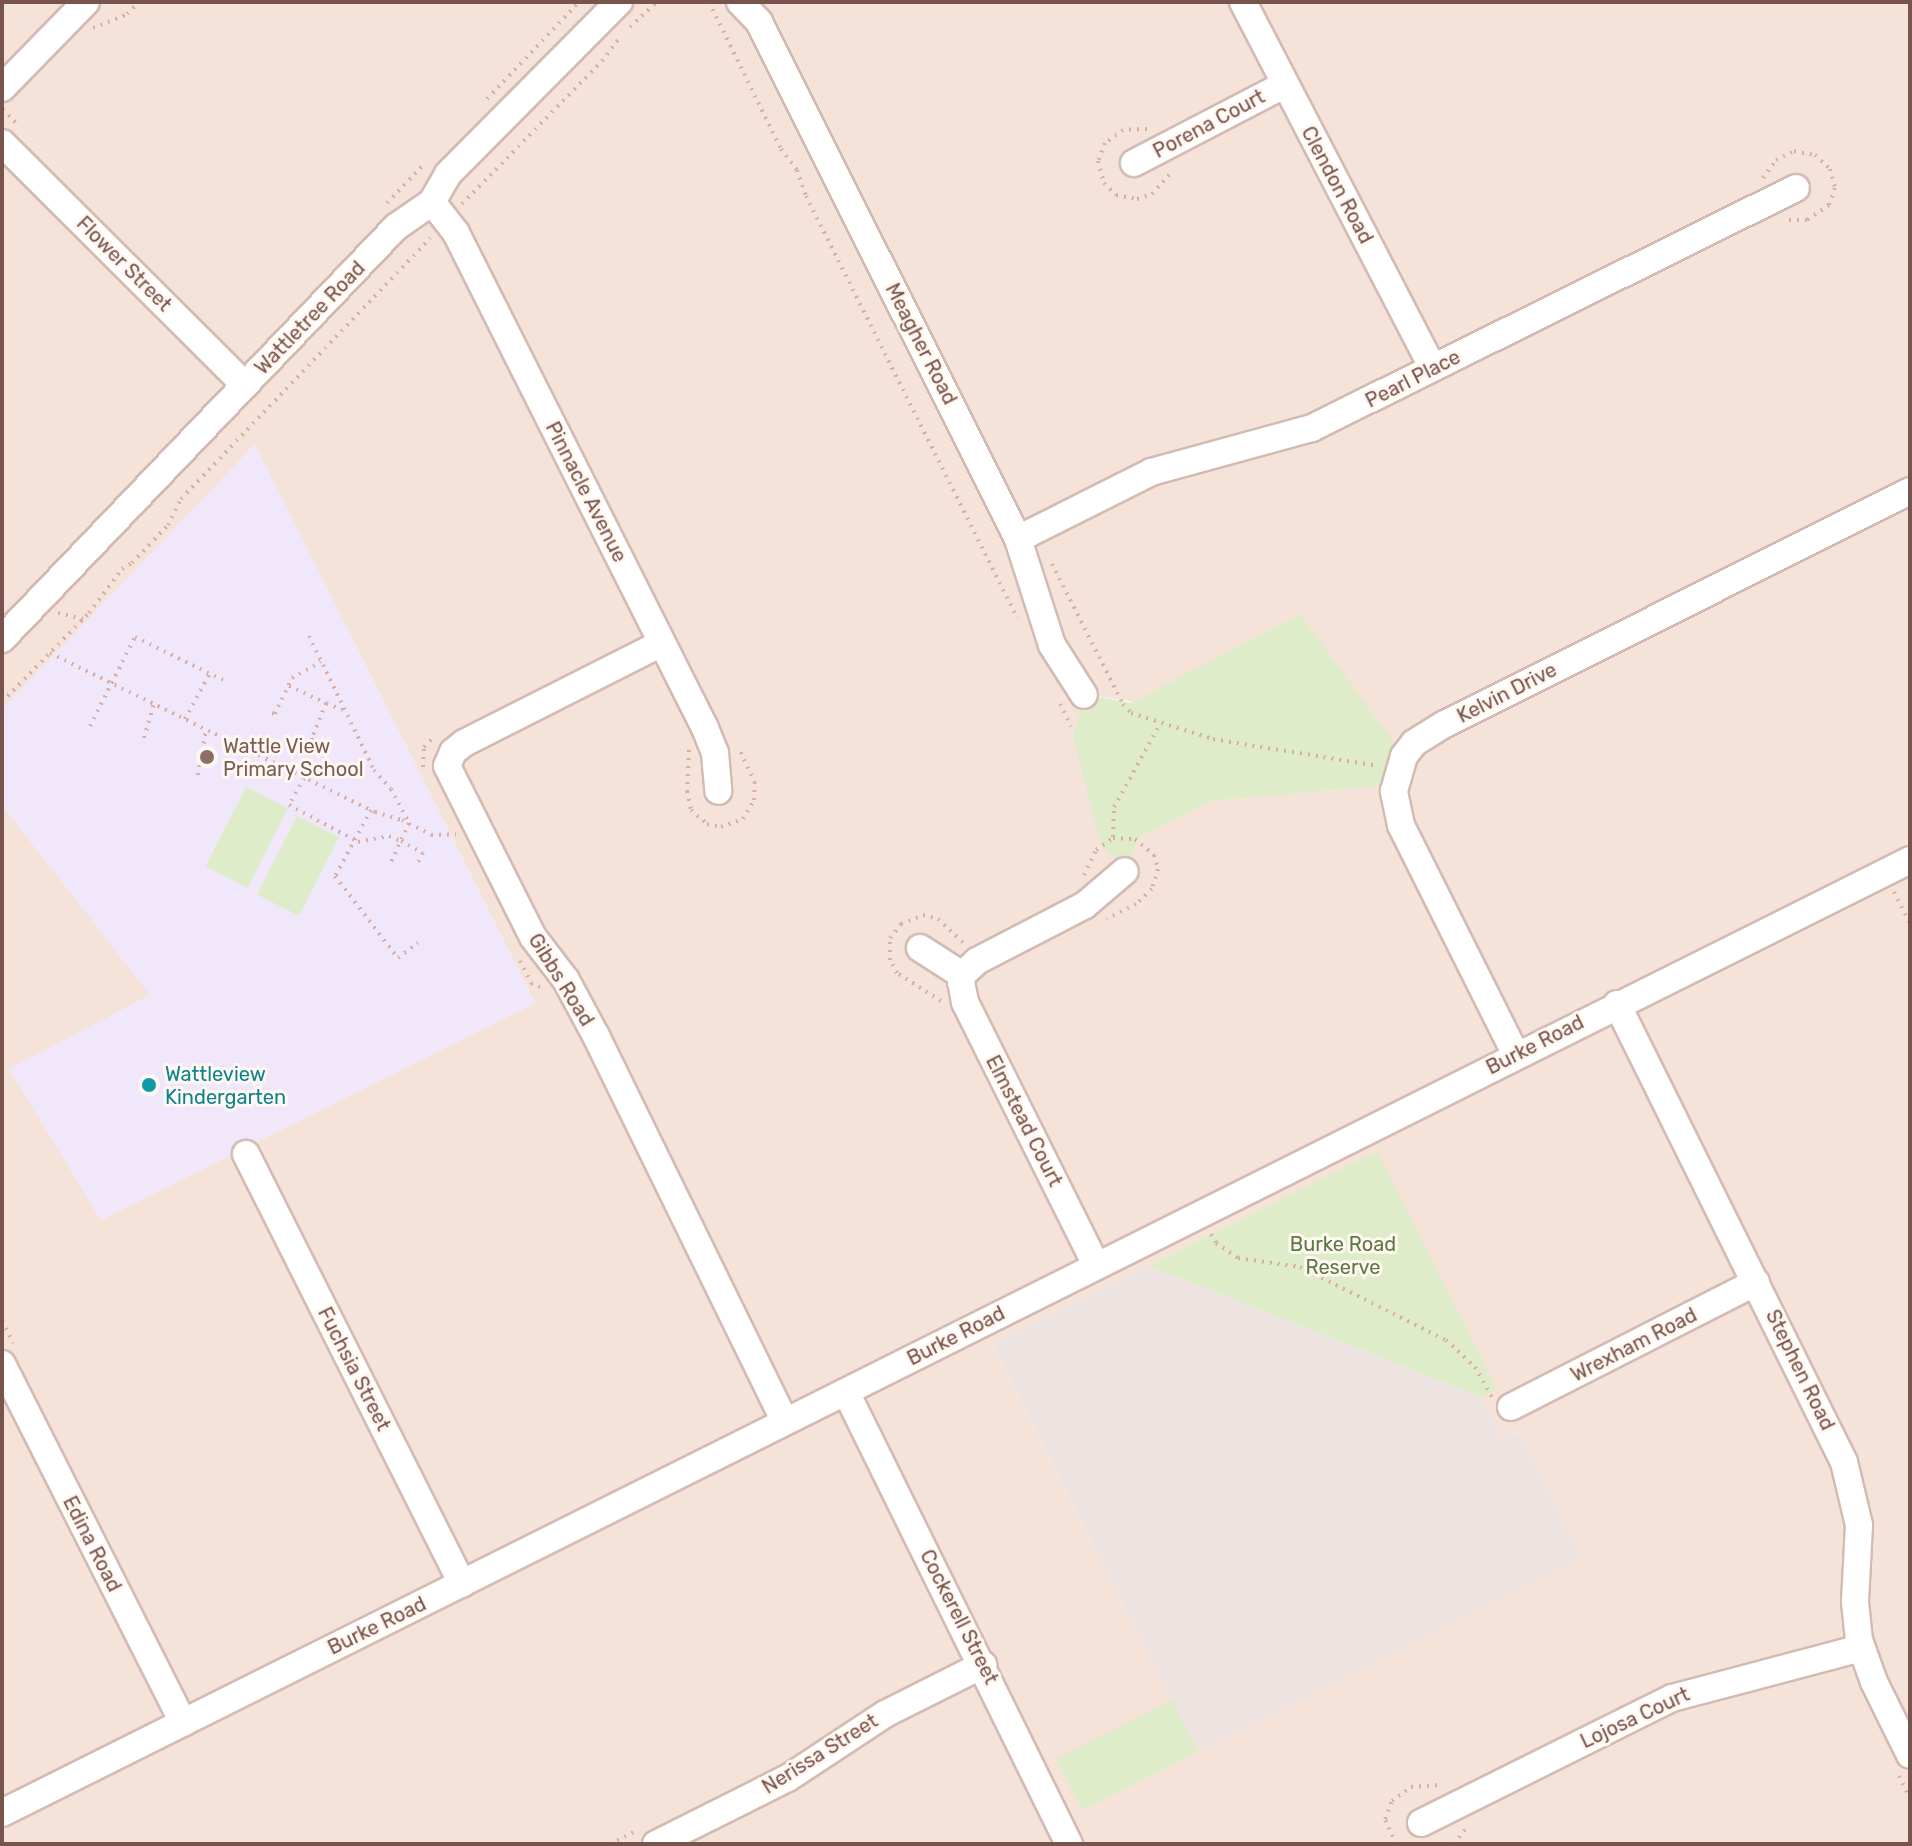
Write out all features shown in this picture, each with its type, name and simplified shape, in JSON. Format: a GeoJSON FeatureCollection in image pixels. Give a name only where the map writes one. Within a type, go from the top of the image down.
{"type":"FeatureCollection","features":[{"type":"Feature","properties":{"kind":"street"},"geometry":{"type":"LineString","coordinates":[[2,88],[86,2]]}},
{"type":"Feature","properties":{"kind":"street","name":"Wattletree Road"},"geometry":{"type":"LineString","coordinates":[[2,639],[396,227],[432,202],[448,174],[619,2]]}},
{"type":"Feature","properties":{"kind":"street","name":"Meagher Road"},"geometry":{"type":"LineString","coordinates":[[740,2],[759,22],[1018,539],[1072,699]]}},
{"type":"Feature","properties":{"kind":"street","name":"Clendon Road"},"geometry":{"type":"LineString","coordinates":[[1243,2],[1433,368]]}},
{"type":"Feature","properties":{"kind":"street","name":"Porena Court"},"geometry":{"type":"LineString","coordinates":[[1134,163],[1284,85]]}},
{"type":"Feature","properties":{"kind":"street","name":"Flower Street"},"geometry":{"type":"LineString","coordinates":[[2,143],[245,385]]}},
{"type":"Feature","properties":{"kind":"street","name":"Pearl Place"},"geometry":{"type":"LineString","coordinates":[[1018,539],[1151,472],[1312,428],[1796,188]]}},
{"type":"Feature","properties":{"kind":"street","name":"Pinnacle Avenue"},"geometry":{"type":"LineString","coordinates":[[432,202],[456,233],[710,739],[718,791]]}},
{"type":"Feature","properties":{"kind":"street","name":"Kelvin Drive"},"geometry":{"type":"LineString","coordinates":[[1516,1055],[1401,825],[1394,791],[1404,756],[1414,743],[1445,724],[1910,491]]}},
{"type":"Feature","properties":{"kind":"street","name":"Gibbs Road"},"geometry":{"type":"LineString","coordinates":[[662,643],[464,743],[453,752],[447,766],[533,937],[581,1008],[785,1421]]}},
{"type":"Feature","properties":{"kind":"street"},"geometry":{"type":"LineString","coordinates":[[920,948],[962,975],[977,961],[1085,905],[1125,871]]}},
{"type":"Feature","properties":{"kind":"street","name":"Burke Road"},"geometry":{"type":"LineString","coordinates":[[2,1813],[1617,1004],[1904,872]]}},
{"type":"Feature","properties":{"kind":"street","name":"Elmstead Court"},"geometry":{"type":"LineString","coordinates":[[962,975],[965,1002],[1096,1265]]}},
{"type":"Feature","properties":{"kind":"street","name":"Stephen Road"},"geometry":{"type":"LineString","coordinates":[[1617,1004],[1836,1443],[1853,1491],[1859,1525],[1855,1602],[1861,1648],[1910,1755]]}},
{"type":"Feature","properties":{"kind":"street","name":"Fuchsia Street"},"geometry":{"type":"LineString","coordinates":[[246,1154],[462,1584]]}},
{"type":"Feature","properties":{"kind":"street","name":"Wrexham Road"},"geometry":{"type":"LineString","coordinates":[[1506,1400],[1756,1282]]}},
{"type":"Feature","properties":{"kind":"street","name":"Edina Road"},"geometry":{"type":"LineString","coordinates":[[2,1364],[183,1723]]}},
{"type":"Feature","properties":{"kind":"street","name":"Cockerell Street"},"geometry":{"type":"LineString","coordinates":[[846,1392],[1069,1844]]}},
{"type":"Feature","properties":{"kind":"street","name":"Lojosa Court"},"geometry":{"type":"LineString","coordinates":[[1421,1823],[1672,1698],[1861,1648]]}},
{"type":"Feature","properties":{"kind":"street","name":"Nerissa Street"},"geometry":{"type":"LineString","coordinates":[[656,1844],[788,1778],[877,1718],[983,1665]]}},
{"type":"Feature","properties":{"kind":"path"},"geometry":{"type":"LineString","coordinates":[[480,106],[579,2]]}},
{"type":"Feature","properties":{"kind":"path"},"geometry":{"type":"LineString","coordinates":[[464,202],[602,61],[623,33],[657,2]]}},
{"type":"Feature","properties":{"kind":"path"},"geometry":{"type":"LineString","coordinates":[[709,2],[781,149],[797,170],[806,196],[1019,622]]}},
{"type":"Feature","properties":{"kind":"path"},"geometry":{"type":"LineString","coordinates":[[383,206],[426,162]]}},
{"type":"Feature","properties":{"kind":"path"},"geometry":{"type":"LineString","coordinates":[[2,702],[83,619],[122,569],[132,563],[168,525],[181,499],[430,238]]}},
{"type":"Feature","properties":{"kind":"path"},"geometry":{"type":"LineString","coordinates":[[1052,562],[1127,710],[1160,724],[1272,751],[1377,766]]}},
{"type":"Feature","properties":{"kind":"path"},"geometry":{"type":"LineString","coordinates":[[51,611],[83,619]]}},
{"type":"Feature","properties":{"kind":"path"},"geometry":{"type":"LineString","coordinates":[[309,636],[374,770],[391,789],[409,823]]}},
{"type":"Feature","properties":{"kind":"path"},"geometry":{"type":"LineString","coordinates":[[90,726],[109,694],[111,683],[135,637],[223,680]]}},
{"type":"Feature","properties":{"kind":"path"},"geometry":{"type":"LineString","coordinates":[[50,653],[371,810],[409,823],[431,835],[456,834]]}},
{"type":"Feature","properties":{"kind":"path"},"geometry":{"type":"LineString","coordinates":[[272,713],[275,714],[292,678],[321,662]]}},
{"type":"Feature","properties":{"kind":"path"},"geometry":{"type":"LineString","coordinates":[[185,719],[210,673]]}},
{"type":"Feature","properties":{"kind":"path"},"geometry":{"type":"LineString","coordinates":[[289,686],[343,710]]}},
{"type":"Feature","properties":{"kind":"path"},"geometry":{"type":"LineString","coordinates":[[1071,726],[1072,699]]}},
{"type":"Feature","properties":{"kind":"path"},"geometry":{"type":"LineString","coordinates":[[326,703],[312,738],[304,778],[289,805],[354,840],[389,836],[401,841],[423,853],[418,863]]}},
{"type":"Feature","properties":{"kind":"path"},"geometry":{"type":"LineString","coordinates":[[144,738],[154,704]]}},
{"type":"Feature","properties":{"kind":"path"},"geometry":{"type":"LineString","coordinates":[[1113,838],[1114,807],[1160,724]]}},
{"type":"Feature","properties":{"kind":"path"},"geometry":{"type":"LineString","coordinates":[[198,775],[206,730]]}},
{"type":"Feature","properties":{"kind":"path"},"geometry":{"type":"LineString","coordinates":[[1372,780],[1381,756]]}},
{"type":"Feature","properties":{"kind":"path"},"geometry":{"type":"LineString","coordinates":[[371,810],[335,876],[398,958],[418,943]]}},
{"type":"Feature","properties":{"kind":"path"},"geometry":{"type":"LineString","coordinates":[[391,862],[409,823]]}},
{"type":"Feature","properties":{"kind":"path"},"geometry":{"type":"LineString","coordinates":[[1904,872],[1910,923]]}},
{"type":"Feature","properties":{"kind":"path"},"geometry":{"type":"LineString","coordinates":[[1210,1232],[1216,1243],[1238,1258],[1300,1267],[1446,1340],[1475,1367],[1491,1398],[1506,1400]]}},
{"type":"Feature","properties":{"kind":"path"},"geometry":{"type":"LineString","coordinates":[[1454,1844],[1471,1821]]}},
{"type":"Feature","properties":{"kind":"shaded area"},"geometry":{"type":"Polygon","coordinates":[[[2,2],[1910,2],[1910,1844],[2,1844],[2,805],[151,995],[10,1069],[101,1220],[535,1003],[255,445],[2,710],[2,2]],[[1084,695],[1125,870],[1140,836],[1212,801],[1394,785],[1404,757],[1388,736],[1084,695]],[[1377,1152],[992,1345],[1198,1752],[1517,1432],[1502,1440],[1481,1397],[1496,1389],[1377,1152]]]}},
{"type":"Feature","properties":{"kind":"shaded area","name":"Wattle View Primary School"},"geometry":{"type":"Polygon","coordinates":[[[255,444],[535,1003],[101,1220],[9,1069],[150,995],[2,805],[2,710],[255,444]]]}},
{"type":"Feature","properties":{"kind":"shaded area"},"geometry":{"type":"Polygon","coordinates":[[[1149,1266],[1481,1397],[1502,1439],[1518,1432],[1581,1559],[1198,1752],[992,1345],[1149,1266]]]}},
{"type":"Feature","properties":{"kind":"green space"},"geometry":{"type":"Polygon","coordinates":[[[1300,614],[1404,756],[1395,785],[1212,801],[1140,836],[1125,871],[1100,841],[1073,737],[1084,695],[1131,703],[1300,614]]]}},
{"type":"Feature","properties":{"kind":"green space"},"geometry":{"type":"Polygon","coordinates":[[[246,787],[288,808],[247,888],[206,866],[246,787]]]}},
{"type":"Feature","properties":{"kind":"green space"},"geometry":{"type":"Polygon","coordinates":[[[297,816],[339,837],[299,916],[257,894],[297,816]]]}},
{"type":"Feature","properties":{"kind":"green space","name":"Burke Road Reserve"},"geometry":{"type":"Polygon","coordinates":[[[1377,1151],[1497,1389],[1481,1397],[1149,1266],[1377,1151]]]}},
{"type":"Feature","properties":{"kind":"green space"},"geometry":{"type":"Polygon","coordinates":[[[1172,1700],[1198,1752],[1083,1811],[1056,1759],[1172,1700]]]}},
{"type":"Feature","properties":{"kind":"place","name":"Wattle View Primary School"},"geometry":{"type":"Point","coordinates":[207,757]}},
{"type":"Feature","properties":{"kind":"place","name":"Wattleview Kindergarten"},"geometry":{"type":"Point","coordinates":[149,1085]}}]}
